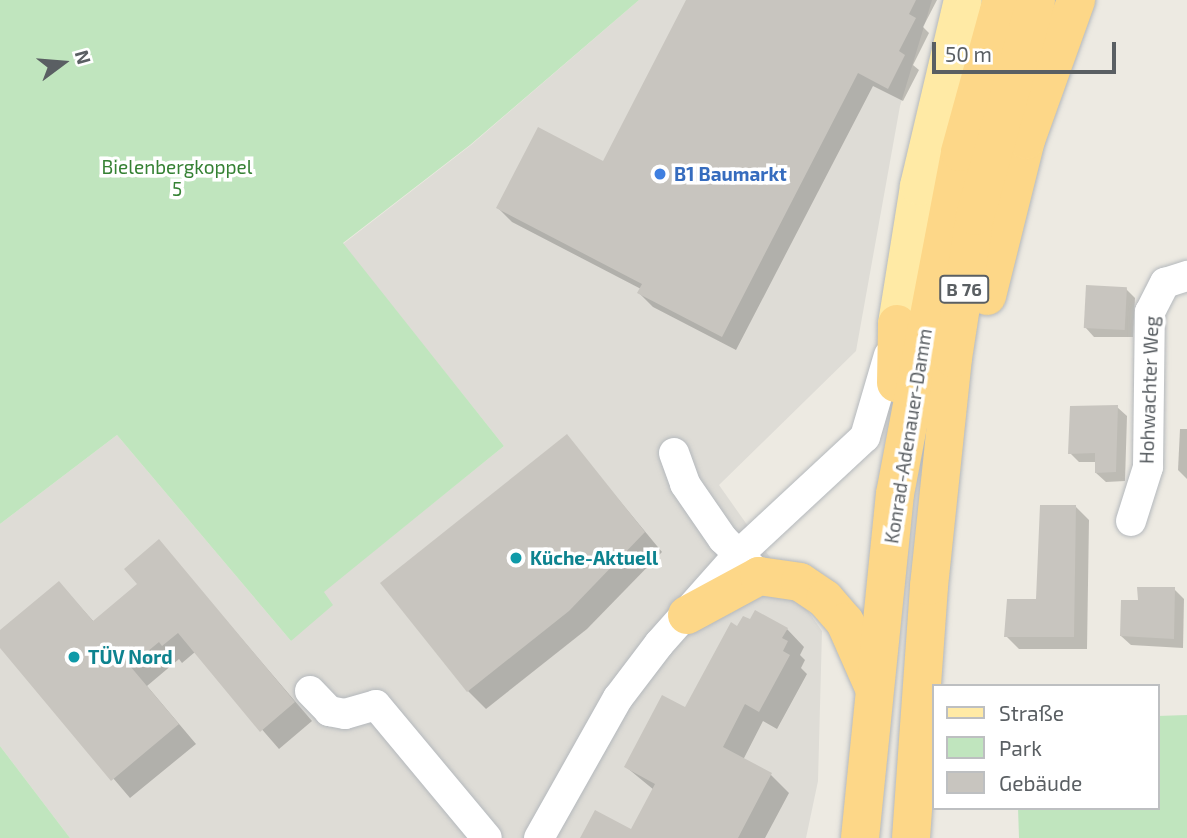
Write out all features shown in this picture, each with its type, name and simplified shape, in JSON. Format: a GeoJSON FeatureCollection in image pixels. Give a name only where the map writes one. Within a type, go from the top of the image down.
{"type":"FeatureCollection","features":[{"type":"Feature","properties":{"kind":"highway","name":"Konrad-Adenauer-Damm"},"geometry":{"type":"LineString","coordinates":[[860,838],[895,494],[960,152],[1002,0]]}},
{"type":"Feature","properties":{"kind":"highway","name":"Konrad-Adenauer-Damm"},"geometry":{"type":"LineString","coordinates":[[911,838],[929,586],[953,358],[975,216],[1036,0]]}},
{"type":"Feature","properties":{"kind":"highway","name":"B 76"},"geometry":{"type":"LineString","coordinates":[[929,586],[954,508],[973,361],[1000,238],[1026,141],[1076,0]]}},
{"type":"Feature","properties":{"kind":"highway","name":"B 76"},"geometry":{"type":"LineString","coordinates":[[895,494],[897,324]]}},
{"type":"Feature","properties":{"kind":"highway"},"geometry":{"type":"LineString","coordinates":[[687,615],[749,565],[800,582],[825,599],[845,622],[874,689]]}},
{"type":"Feature","properties":{"kind":"main road","name":"Konrad-Adenauer-Damm"},"geometry":{"type":"LineString","coordinates":[[897,324],[919,186],[963,0]]}},
{"type":"Feature","properties":{"kind":"street","name":"Hohwachter Weg"},"geometry":{"type":"LineString","coordinates":[[1131,521],[1148,467],[1150,312],[1165,283],[1187,276]]}},
{"type":"Feature","properties":{"kind":"street"},"geometry":{"type":"LineString","coordinates":[[674,453],[685,484],[723,539],[749,565],[865,437],[897,324]]}},
{"type":"Feature","properties":{"kind":"street"},"geometry":{"type":"LineString","coordinates":[[538,838],[618,698],[659,644],[687,615]]}},
{"type":"Feature","properties":{"kind":"street"},"geometry":{"type":"LineString","coordinates":[[310,691],[329,711],[345,715],[376,705],[487,838]]}},
{"type":"Feature","properties":{"kind":"shaded area"},"geometry":{"type":"Polygon","coordinates":[[[639,0],[932,0],[900,106],[856,351],[719,485],[822,631],[818,781],[806,838],[70,838],[0,746],[0,524],[117,435],[291,641],[323,592],[504,446],[343,244],[471,145],[639,0]]]}},
{"type":"Feature","properties":{"kind":"green space","name":"Bielenbergkoppel 5"},"geometry":{"type":"Polygon","coordinates":[[[0,0],[639,0],[470,145],[343,243],[504,446],[324,592],[333,605],[291,641],[117,435],[0,524],[0,0]]]}},
{"type":"Feature","properties":{"kind":"green space"},"geometry":{"type":"Polygon","coordinates":[[[1187,715],[1187,838],[1019,838],[1018,810],[1159,810],[1159,716],[1187,715]]]}},
{"type":"Feature","properties":{"kind":"green space"},"geometry":{"type":"Polygon","coordinates":[[[0,746],[70,838],[0,838],[0,746]]]}},
{"type":"Feature","properties":{"kind":"building","name":"B1 Baumarkt"},"geometry":{"type":"Polygon","coordinates":[[[686,0],[916,0],[909,14],[916,18],[899,51],[905,55],[888,89],[858,73],[722,337],[637,293],[642,284],[496,208],[538,127],[603,161],[686,0]]]}},
{"type":"Feature","properties":{"kind":"building"},"geometry":{"type":"Polygon","coordinates":[[[1086,285],[1127,287],[1125,330],[1084,328],[1086,285]]]}},
{"type":"Feature","properties":{"kind":"building"},"geometry":{"type":"Polygon","coordinates":[[[1118,405],[1116,472],[1095,473],[1095,453],[1068,454],[1070,406],[1118,405]]]}},
{"type":"Feature","properties":{"kind":"building","name":"Küche-Aktuell"},"geometry":{"type":"Polygon","coordinates":[[[567,434],[645,532],[569,611],[467,692],[380,583],[567,434]]]}},
{"type":"Feature","properties":{"kind":"building"},"geometry":{"type":"Polygon","coordinates":[[[1040,505],[1076,505],[1074,637],[1004,637],[1007,599],[1036,599],[1040,505]]]}},
{"type":"Feature","properties":{"kind":"building","name":"TÜV Nord"},"geometry":{"type":"Polygon","coordinates":[[[159,539],[295,702],[260,732],[178,633],[162,646],[159,642],[130,666],[179,724],[111,781],[0,648],[0,630],[59,581],[93,621],[137,584],[124,569],[159,539]]]}},
{"type":"Feature","properties":{"kind":"building"},"geometry":{"type":"Polygon","coordinates":[[[1137,587],[1175,587],[1174,639],[1120,636],[1121,600],[1138,600],[1137,587]]]}},
{"type":"Feature","properties":{"kind":"building"},"geometry":{"type":"Polygon","coordinates":[[[755,610],[788,628],[782,638],[788,641],[783,651],[790,655],[759,712],[745,704],[723,747],[772,773],[738,838],[580,838],[595,810],[631,829],[655,784],[624,767],[662,695],[685,707],[731,622],[737,626],[743,616],[750,619],[755,610]]]}},
{"type":"Feature","properties":{"kind":"place","name":"B1 Baumarkt"},"geometry":{"type":"Point","coordinates":[660,174]}},
{"type":"Feature","properties":{"kind":"place","name":"Küche-Aktuell"},"geometry":{"type":"Point","coordinates":[516,558]}},
{"type":"Feature","properties":{"kind":"place","name":"TÜV Nord"},"geometry":{"type":"Point","coordinates":[74,657]}}]}
